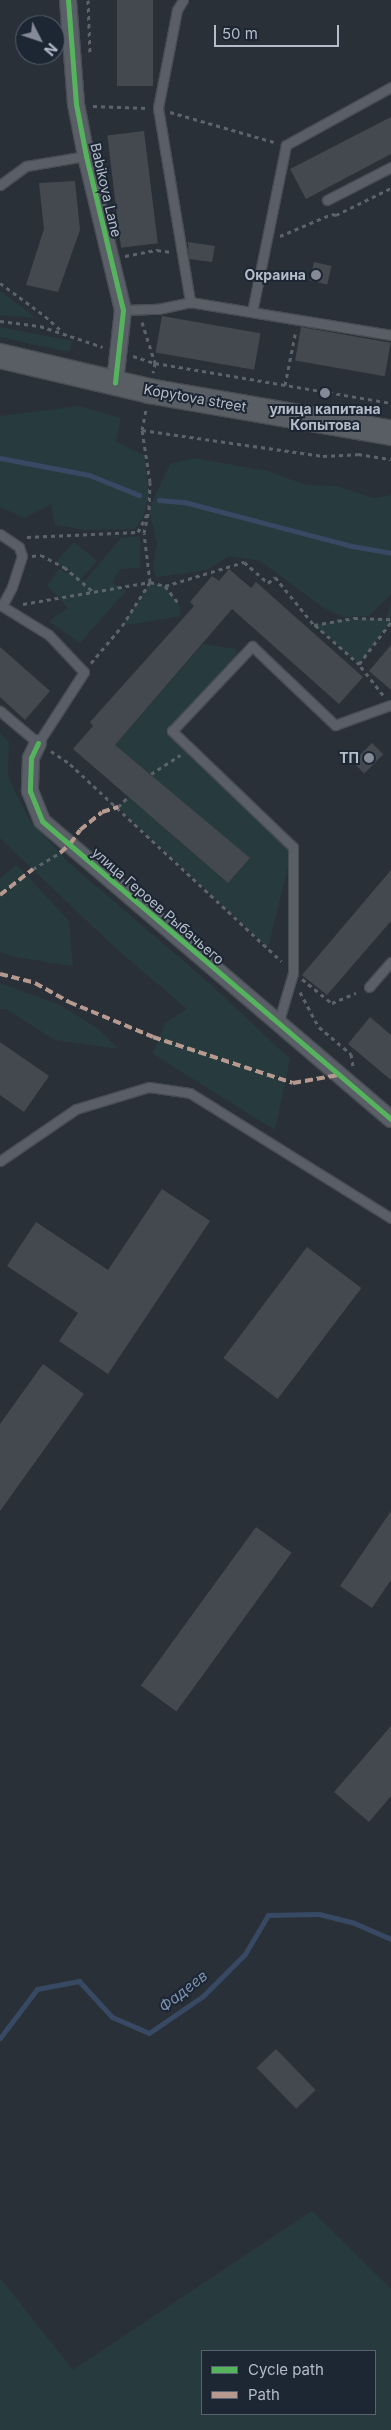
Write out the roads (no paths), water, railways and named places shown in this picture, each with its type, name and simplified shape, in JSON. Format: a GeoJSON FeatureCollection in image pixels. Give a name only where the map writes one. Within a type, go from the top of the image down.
{"type":"FeatureCollection","features":[{"type":"Feature","properties":{"kind":"main road","name":"Kopytova street"},"geometry":{"type":"LineString","coordinates":[[0,356],[115,383],[391,432]]}},
{"type":"Feature","properties":{"kind":"street","name":"Babikova Lane"},"geometry":{"type":"LineString","coordinates":[[68,0],[76,104],[86,156],[124,310],[115,383]]}},
{"type":"Feature","properties":{"kind":"street","name":"улица Героев Рыбачьего"},"geometry":{"type":"LineString","coordinates":[[38,743],[31,758],[30,791],[42,821],[391,1119]]}},
{"type":"Feature","properties":{"kind":"lane"},"geometry":{"type":"LineString","coordinates":[[182,0],[178,10],[158,108],[190,302]]}},
{"type":"Feature","properties":{"kind":"lane"},"geometry":{"type":"LineString","coordinates":[[252,312],[286,145],[391,86]]}},
{"type":"Feature","properties":{"kind":"lane"},"geometry":{"type":"LineString","coordinates":[[0,185],[26,166],[86,156]]}},
{"type":"Feature","properties":{"kind":"lane"},"geometry":{"type":"LineString","coordinates":[[327,200],[391,167]]}},
{"type":"Feature","properties":{"kind":"lane"},"geometry":{"type":"LineString","coordinates":[[124,310],[158,309],[190,302],[391,335]]}},
{"type":"Feature","properties":{"kind":"lane"},"geometry":{"type":"LineString","coordinates":[[0,534],[19,547],[22,556],[12,587],[2,606],[49,635],[84,672],[38,743],[0,710]]}},
{"type":"Feature","properties":{"kind":"lane"},"geometry":{"type":"LineString","coordinates":[[278,1024],[293,973],[293,847],[172,731],[252,646],[335,725],[391,704]]}},
{"type":"Feature","properties":{"kind":"lane"},"geometry":{"type":"LineString","coordinates":[[369,987],[391,962]]}},
{"type":"Feature","properties":{"kind":"lane"},"geometry":{"type":"LineString","coordinates":[[0,1161],[76,1109],[149,1087],[190,1093],[391,1218]]}},
{"type":"Feature","properties":{"kind":"waterway"},"geometry":{"type":"LineString","coordinates":[[0,458],[89,475],[139,495]]}},
{"type":"Feature","properties":{"kind":"waterway"},"geometry":{"type":"LineString","coordinates":[[159,500],[184,502],[352,546],[391,553]]}},
{"type":"Feature","properties":{"kind":"waterway","name":"Фадеев"},"geometry":{"type":"LineString","coordinates":[[0,2038],[37,1989],[79,1981],[112,2017],[149,2033],[203,1996],[245,1954],[268,1915],[319,1914],[354,1923],[391,1939]]}},
{"type":"Feature","properties":{"kind":"place","name":"Окраина"},"geometry":{"type":"Point","coordinates":[316,275]}},
{"type":"Feature","properties":{"kind":"place","name":"улица капитана Копытова"},"geometry":{"type":"Point","coordinates":[325,393]}},
{"type":"Feature","properties":{"kind":"place","name":"ТП"},"geometry":{"type":"Point","coordinates":[369,758]}}]}
